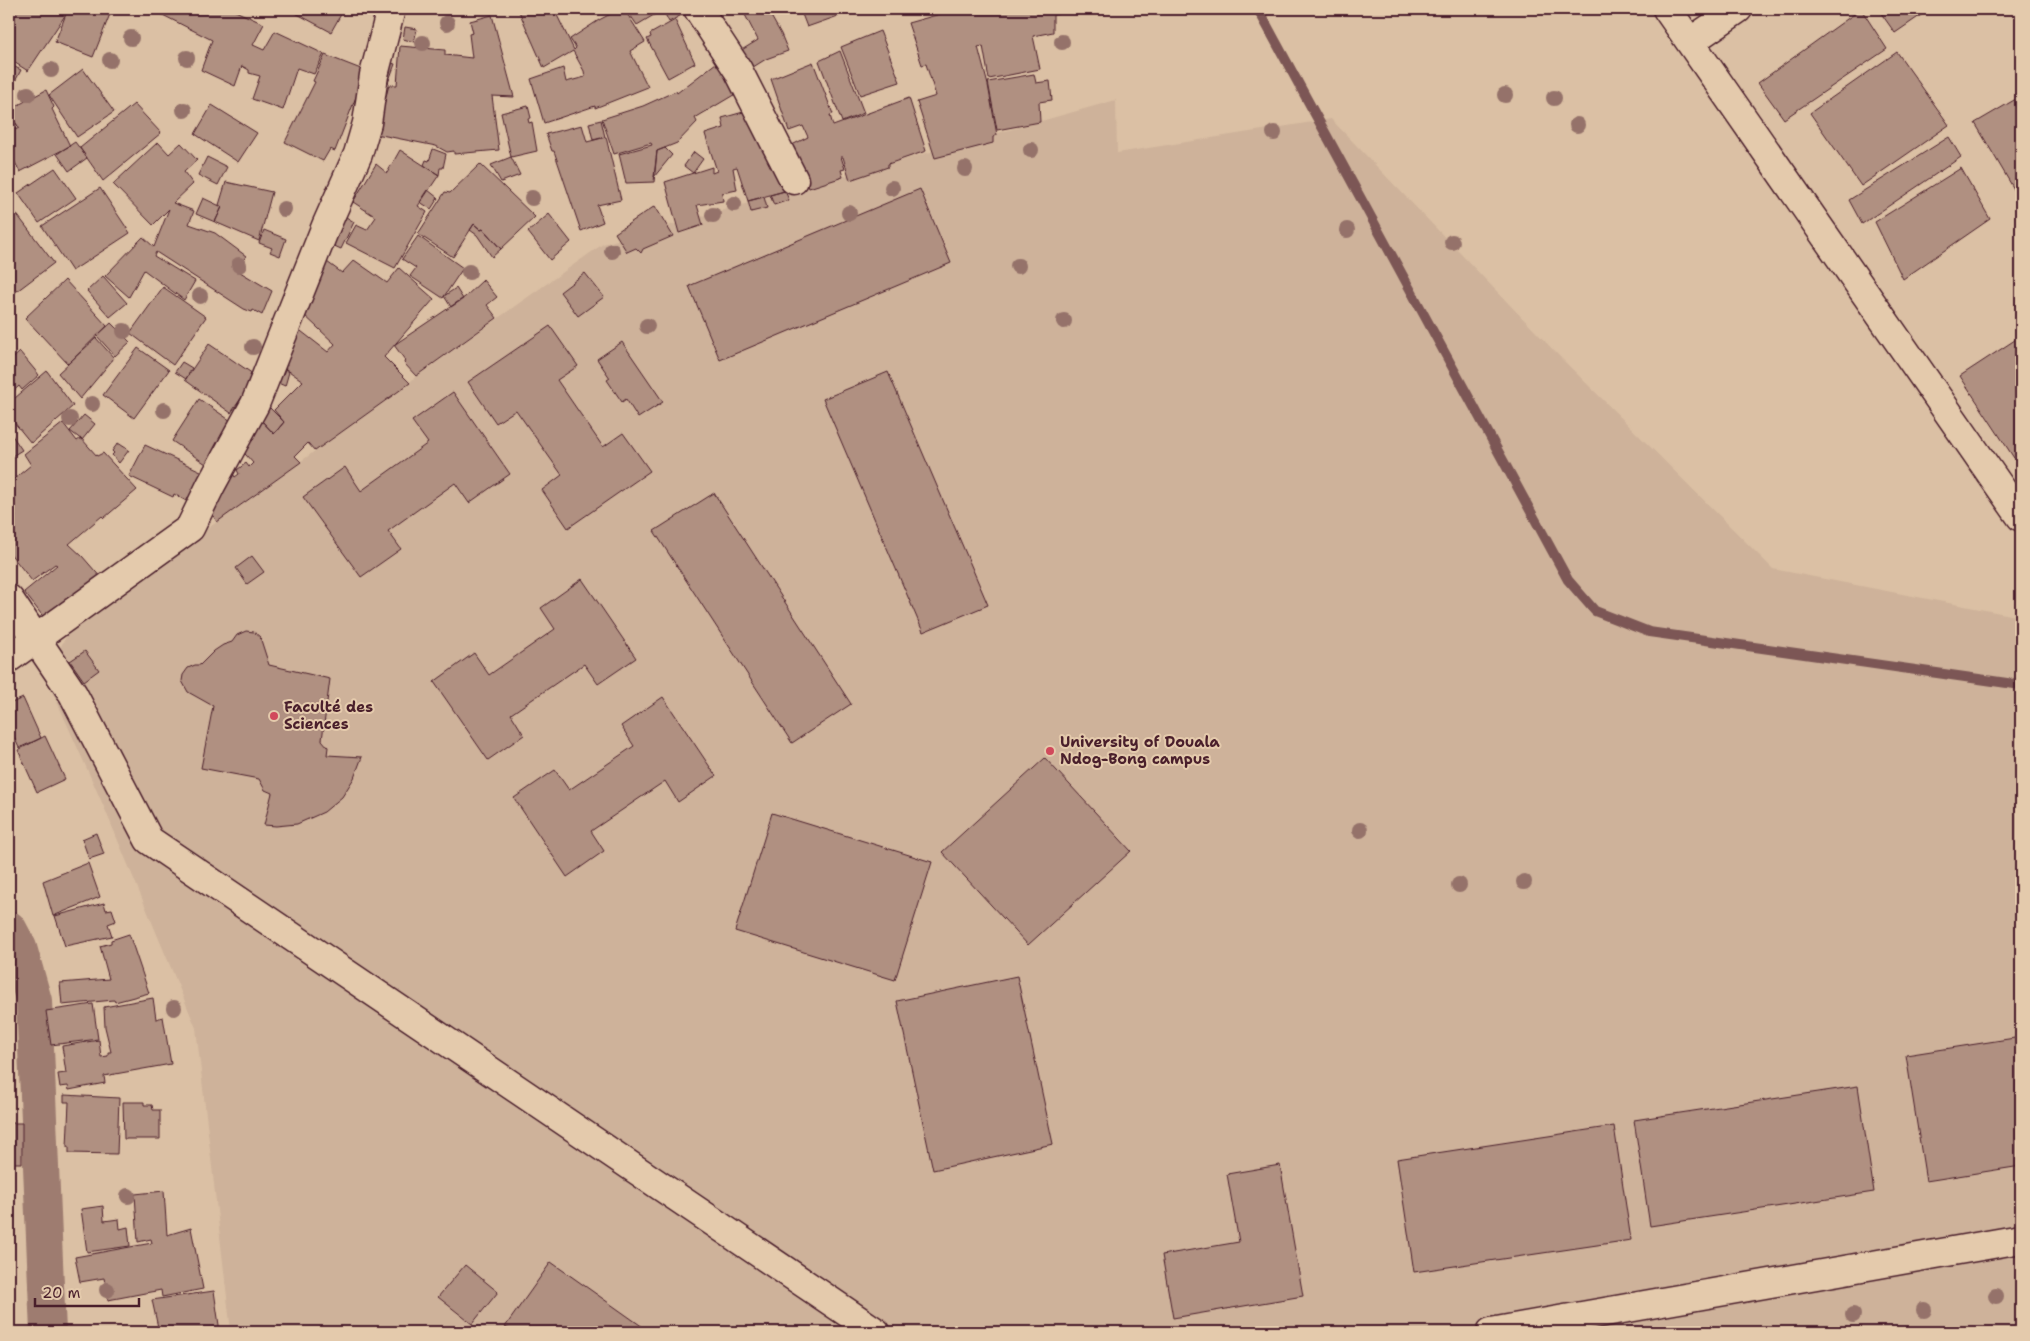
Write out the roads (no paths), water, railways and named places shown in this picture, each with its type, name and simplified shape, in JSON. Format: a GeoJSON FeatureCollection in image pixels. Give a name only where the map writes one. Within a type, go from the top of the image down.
{"type":"FeatureCollection","features":[{"type":"Feature","properties":{"kind":"street"},"geometry":{"type":"LineString","coordinates":[[9,658],[34,638],[190,528],[211,485],[256,404],[326,226],[358,154],[367,124],[374,75],[391,9]]}},
{"type":"Feature","properties":{"kind":"street"},"geometry":{"type":"LineString","coordinates":[[698,9],[738,70],[794,180]]}},
{"type":"Feature","properties":{"kind":"street"},"geometry":{"type":"LineString","coordinates":[[1667,9],[2021,517]]}},
{"type":"Feature","properties":{"kind":"street"},"geometry":{"type":"LineString","coordinates":[[1690,42],[1738,9]]}},
{"type":"Feature","properties":{"kind":"street"},"geometry":{"type":"LineString","coordinates":[[9,598],[73,694],[149,840],[876,1332]]}},
{"type":"Feature","properties":{"kind":"street"},"geometry":{"type":"LineString","coordinates":[[1491,1332],[2021,1239]]}},
{"type":"Feature","properties":{"kind":"waterway"},"geometry":{"type":"LineString","coordinates":[[1258,9],[1568,580],[1595,611],[1649,632],[2021,685]]}},
{"type":"Feature","properties":{"kind":"waterway"},"geometry":{"type":"LineString","coordinates":[[9,929],[19,948],[34,1001],[48,1332]]}},
{"type":"Feature","properties":{"kind":"place","name":"Faculté des Sciences"},"geometry":{"type":"Point","coordinates":[274,716]}},
{"type":"Feature","properties":{"kind":"place","name":"University of Douala Ndog-Bong campus"},"geometry":{"type":"Point","coordinates":[1050,751]}}]}
